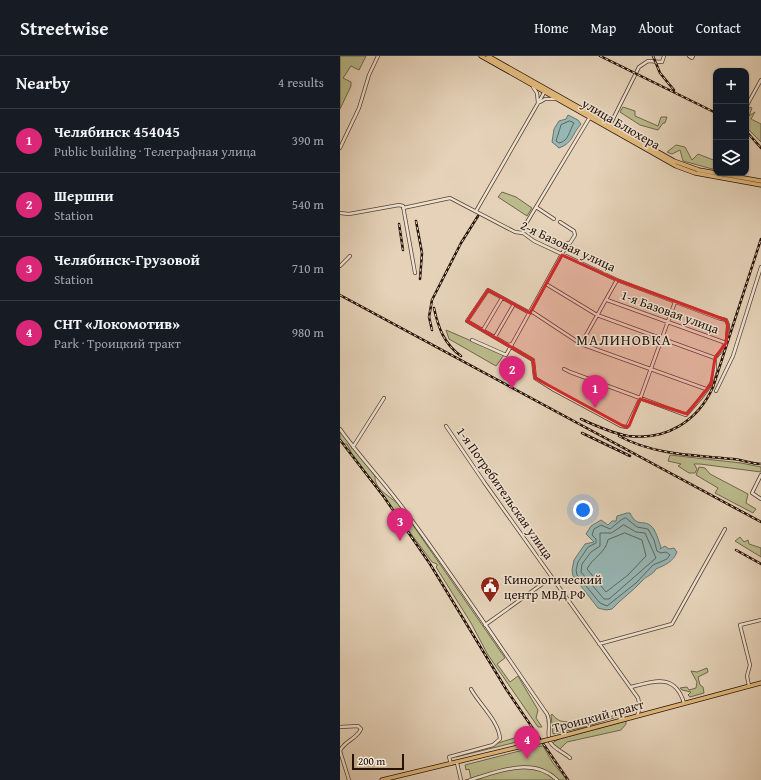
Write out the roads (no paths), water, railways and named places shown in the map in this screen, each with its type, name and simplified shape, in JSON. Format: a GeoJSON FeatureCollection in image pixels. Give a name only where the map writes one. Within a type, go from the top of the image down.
{"type":"FeatureCollection","features":[{"type":"Feature","properties":{"kind":"main road","name":"улица Блюхера"},"geometry":{"type":"LineString","coordinates":[[481,56],[590,116]]}},
{"type":"Feature","properties":{"kind":"main road","name":"улица Блюхера"},"geometry":{"type":"LineString","coordinates":[[488,56],[676,166],[695,172],[761,185]]}},
{"type":"Feature","properties":{"kind":"main road","name":"улица Блюхера"},"geometry":{"type":"LineString","coordinates":[[609,127],[686,166],[761,181]]}},
{"type":"Feature","properties":{"kind":"main road","name":"Троицкий тракт"},"geometry":{"type":"LineString","coordinates":[[382,780],[555,738],[761,683]]}},
{"type":"Feature","properties":{"kind":"street"},"geometry":{"type":"LineString","coordinates":[[340,148],[359,108],[369,75],[378,56]]}},
{"type":"Feature","properties":{"kind":"street"},"geometry":{"type":"LineString","coordinates":[[609,127],[639,66],[648,62],[662,62],[664,56]]}},
{"type":"Feature","properties":{"kind":"street"},"geometry":{"type":"LineString","coordinates":[[748,104],[761,80]]}},
{"type":"Feature","properties":{"kind":"street"},"geometry":{"type":"LineString","coordinates":[[530,82],[536,91],[538,103]]}},
{"type":"Feature","properties":{"kind":"street"},"geometry":{"type":"LineString","coordinates":[[476,211],[545,91]]}},
{"type":"Feature","properties":{"kind":"street"},"geometry":{"type":"LineString","coordinates":[[538,103],[545,99],[561,100]]}},
{"type":"Feature","properties":{"kind":"street"},"geometry":{"type":"LineString","coordinates":[[523,233],[523,229],[590,116]]}},
{"type":"Feature","properties":{"kind":"street","name":"2-я Базовая улица"},"geometry":{"type":"LineString","coordinates":[[340,213],[349,214],[399,205],[403,208],[450,198],[519,234],[523,233],[534,242],[618,280],[726,320],[728,325],[726,343]]}},
{"type":"Feature","properties":{"kind":"street"},"geometry":{"type":"LineString","coordinates":[[536,207],[554,219]]}},
{"type":"Feature","properties":{"kind":"street"},"geometry":{"type":"LineString","coordinates":[[403,208],[415,273]]}},
{"type":"Feature","properties":{"kind":"street"},"geometry":{"type":"LineString","coordinates":[[472,340],[506,355],[575,233],[560,222]]}},
{"type":"Feature","properties":{"kind":"street"},"geometry":{"type":"LineString","coordinates":[[340,266],[350,256]]}},
{"type":"Feature","properties":{"kind":"street"},"geometry":{"type":"LineString","coordinates":[[716,391],[733,356],[761,267]]}},
{"type":"Feature","properties":{"kind":"street"},"geometry":{"type":"LineString","coordinates":[[581,344],[618,280]]}},
{"type":"Feature","properties":{"kind":"street"},"geometry":{"type":"LineString","coordinates":[[546,284],[597,316],[715,358]]}},
{"type":"Feature","properties":{"kind":"street"},"geometry":{"type":"LineString","coordinates":[[675,302],[660,339],[650,368],[640,399],[628,426],[621,426],[554,390],[537,379],[533,360],[512,345],[508,345],[467,321],[488,290],[530,312],[581,344],[650,368],[706,389]]}},
{"type":"Feature","properties":{"kind":"street"},"geometry":{"type":"LineString","coordinates":[[483,330],[502,298]]}},
{"type":"Feature","properties":{"kind":"street","name":"1-я Базовая улица"},"geometry":{"type":"LineString","coordinates":[[607,300],[726,343]]}},
{"type":"Feature","properties":{"kind":"street"},"geometry":{"type":"LineString","coordinates":[[495,337],[514,304]]}},
{"type":"Feature","properties":{"kind":"street"},"geometry":{"type":"LineString","coordinates":[[564,369],[640,399],[686,415],[700,399],[713,377],[715,358],[726,343]]}},
{"type":"Feature","properties":{"kind":"street"},"geometry":{"type":"LineString","coordinates":[[353,447],[384,398]]}},
{"type":"Feature","properties":{"kind":"street","name":"1-я Потребительская улица"},"geometry":{"type":"LineString","coordinates":[[446,426],[599,644],[631,687],[640,703],[637,716]]}},
{"type":"Feature","properties":{"kind":"street"},"geometry":{"type":"LineString","coordinates":[[340,429],[410,516],[547,714],[550,722],[549,737],[551,744],[570,758]]}},
{"type":"Feature","properties":{"kind":"street"},"geometry":{"type":"LineString","coordinates":[[761,475],[752,493],[761,499]]}},
{"type":"Feature","properties":{"kind":"street"},"geometry":{"type":"LineString","coordinates":[[599,644],[672,624],[725,529]]}},
{"type":"Feature","properties":{"kind":"street"},"geometry":{"type":"LineString","coordinates":[[485,625],[552,577]]}},
{"type":"Feature","properties":{"kind":"street"},"geometry":{"type":"LineString","coordinates":[[749,686],[746,676],[750,665],[740,625],[761,620]]}},
{"type":"Feature","properties":{"kind":"street"},"geometry":{"type":"LineString","coordinates":[[631,687],[656,681],[665,681],[677,689],[684,703]]}},
{"type":"Feature","properties":{"kind":"street"},"geometry":{"type":"LineString","coordinates":[[451,764],[449,757],[493,745],[500,739],[499,733],[471,689]]}},
{"type":"Feature","properties":{"kind":"street"},"geometry":{"type":"LineString","coordinates":[[340,727],[358,726],[361,729],[359,733],[343,746],[340,751],[349,780]]}},
{"type":"Feature","properties":{"kind":"street"},"geometry":{"type":"LineString","coordinates":[[457,763],[461,780]]}},
{"type":"Feature","properties":{"kind":"street"},"geometry":{"type":"LineString","coordinates":[[470,780],[520,767],[544,771],[557,780]]}},
{"type":"Feature","properties":{"kind":"water"},"geometry":{"type":"Polygon","coordinates":[[[568,115],[578,120],[581,124],[570,141],[559,148],[552,142],[554,129],[559,121],[566,119],[568,115]]]}},
{"type":"Feature","properties":{"kind":"water"},"geometry":{"type":"Polygon","coordinates":[[[630,513],[638,522],[648,524],[653,528],[661,547],[660,549],[665,546],[669,549],[674,548],[677,552],[671,561],[656,569],[612,609],[606,610],[598,608],[573,576],[572,570],[574,560],[585,544],[594,542],[586,534],[591,526],[601,520],[608,525],[612,521],[616,521],[617,516],[630,513]]]}},
{"type":"Feature","properties":{"kind":"railway"},"geometry":{"type":"LineString","coordinates":[[600,56],[713,112]]}},
{"type":"Feature","properties":{"kind":"railway"},"geometry":{"type":"LineString","coordinates":[[653,56],[660,73],[674,90]]}},
{"type":"Feature","properties":{"kind":"railway"},"geometry":{"type":"LineString","coordinates":[[749,134],[761,148]]}},
{"type":"Feature","properties":{"kind":"railway"},"geometry":{"type":"LineString","coordinates":[[432,330],[429,317],[432,300],[461,243],[478,216]]}},
{"type":"Feature","properties":{"kind":"railway"},"geometry":{"type":"LineString","coordinates":[[416,221],[422,253],[420,279]]}},
{"type":"Feature","properties":{"kind":"railway"},"geometry":{"type":"LineString","coordinates":[[399,224],[403,250]]}},
{"type":"Feature","properties":{"kind":"railway"},"geometry":{"type":"LineString","coordinates":[[581,419],[616,433],[642,437],[668,432],[690,419],[707,399],[713,387],[761,239]]}},
{"type":"Feature","properties":{"kind":"railway"},"geometry":{"type":"LineString","coordinates":[[340,295],[761,522]]}},
{"type":"Feature","properties":{"kind":"railway"},"geometry":{"type":"LineString","coordinates":[[434,308],[446,341],[461,356]]}},
{"type":"Feature","properties":{"kind":"railway"},"geometry":{"type":"LineString","coordinates":[[582,433],[630,456]]}},
{"type":"Feature","properties":{"kind":"railway"},"geometry":{"type":"LineString","coordinates":[[619,436],[660,451],[733,459],[761,464]]}},
{"type":"Feature","properties":{"kind":"railway"},"geometry":{"type":"LineString","coordinates":[[340,440],[384,497],[430,564],[506,689],[568,780]]}},
{"type":"Feature","properties":{"kind":"railway"},"geometry":{"type":"LineString","coordinates":[[736,550],[761,564]]}},
{"type":"Feature","properties":{"kind":"place","name":"Шершни"},"geometry":{"type":"Point","coordinates":[512,389]}},
{"type":"Feature","properties":{"kind":"place","name":"Челябинск 454045"},"geometry":{"type":"Point","coordinates":[595,408]}},
{"type":"Feature","properties":{"kind":"place","name":"Челябинск-Грузовой"},"geometry":{"type":"Point","coordinates":[400,541]}},
{"type":"Feature","properties":{"kind":"place","name":"Кинологический центр МВД РФ"},"geometry":{"type":"Point","coordinates":[490,603]}},
{"type":"Feature","properties":{"kind":"place","name":"СНТ «Локомотив»"},"geometry":{"type":"Point","coordinates":[527,759]}},
{"type":"Feature","properties":{"kind":"district","name":"МАЛИНОВКА"},"geometry":{"type":"Point","coordinates":[624,339]}}]}
